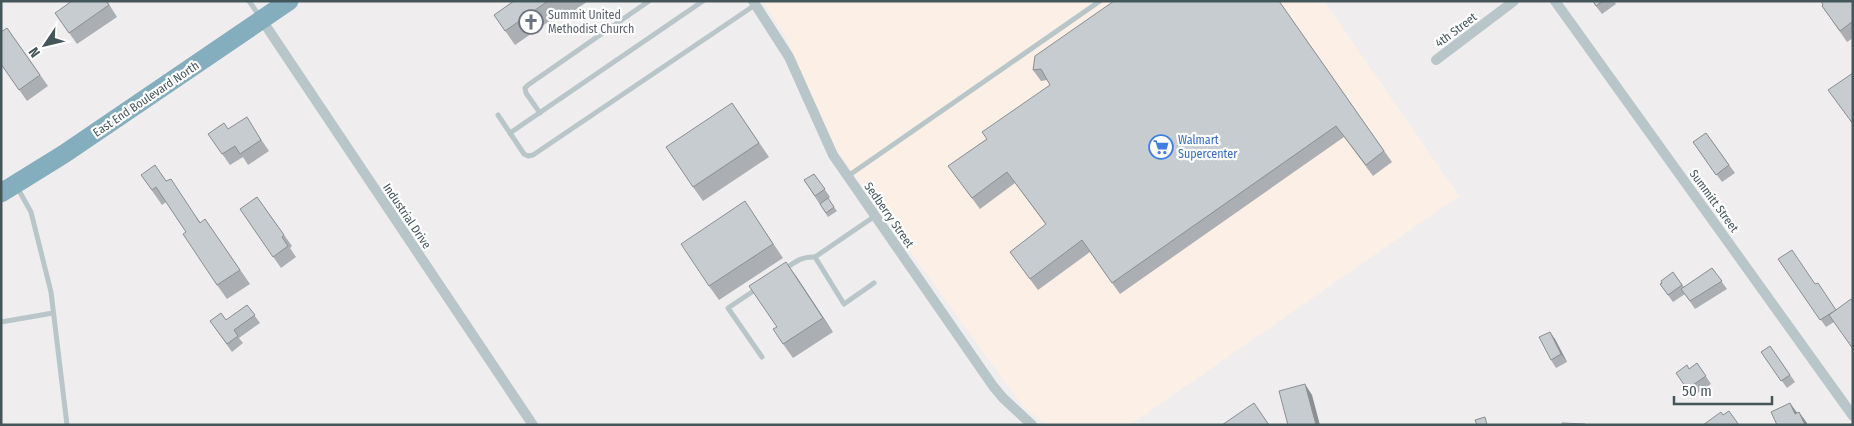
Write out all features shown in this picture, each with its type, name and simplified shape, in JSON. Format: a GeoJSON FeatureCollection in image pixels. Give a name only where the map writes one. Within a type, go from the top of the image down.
{"type":"FeatureCollection","features":[{"type":"Feature","properties":{"kind":"highway","name":"East End Boulevard North"},"geometry":{"type":"LineString","coordinates":[[8,189],[64,154],[289,1]]}},
{"type":"Feature","properties":{"kind":"street","name":"4th Street"},"geometry":{"type":"LineString","coordinates":[[1436,60],[1514,1]]}},
{"type":"Feature","properties":{"kind":"street","name":"Summitt Street"},"geometry":{"type":"LineString","coordinates":[[1556,1],[1853,416]]}},
{"type":"Feature","properties":{"kind":"street","name":"Sedberry Street"},"geometry":{"type":"LineString","coordinates":[[754,3],[787,53],[826,143],[993,386],[1002,398],[1032,425]]}},
{"type":"Feature","properties":{"kind":"street","name":"Industrial Drive"},"geometry":{"type":"LineString","coordinates":[[262,20],[533,425]]}},
{"type":"Feature","properties":{"kind":"lane"},"geometry":{"type":"LineString","coordinates":[[249,1],[262,20]]}},
{"type":"Feature","properties":{"kind":"lane"},"geometry":{"type":"LineString","coordinates":[[540,113],[526,93],[525,88],[649,1]]}},
{"type":"Feature","properties":{"kind":"lane"},"geometry":{"type":"LineString","coordinates":[[510,133],[703,1]]}},
{"type":"Feature","properties":{"kind":"lane"},"geometry":{"type":"LineString","coordinates":[[848,176],[1100,1]]}},
{"type":"Feature","properties":{"kind":"lane"},"geometry":{"type":"LineString","coordinates":[[498,116],[524,154],[528,156],[533,155],[754,3]]}},
{"type":"Feature","properties":{"kind":"lane"},"geometry":{"type":"LineString","coordinates":[[8,189],[31,212],[36,227],[51,292],[66,425]]}},
{"type":"Feature","properties":{"kind":"lane"},"geometry":{"type":"LineString","coordinates":[[777,275],[801,258],[815,257],[875,216]]}},
{"type":"Feature","properties":{"kind":"lane"},"geometry":{"type":"LineString","coordinates":[[815,257],[844,304],[874,283]]}},
{"type":"Feature","properties":{"kind":"lane"},"geometry":{"type":"LineString","coordinates":[[760,286],[728,308],[762,357]]}},
{"type":"Feature","properties":{"kind":"lane"},"geometry":{"type":"LineString","coordinates":[[1,322],[53,313]]}},
{"type":"Feature","properties":{"kind":"shaded area"},"geometry":{"type":"Polygon","coordinates":[[[763,1],[1324,1],[1459,196],[1130,425],[1048,425],[1024,408],[835,148],[787,40],[763,1]]]}},
{"type":"Feature","properties":{"kind":"building"},"geometry":{"type":"Polygon","coordinates":[[[72,1],[106,1],[109,5],[69,33],[55,13],[72,1]]]}},
{"type":"Feature","properties":{"kind":"building"},"geometry":{"type":"Polygon","coordinates":[[[514,1],[548,1],[505,31],[494,15],[514,1]]]}},
{"type":"Feature","properties":{"kind":"building","name":"Walmart Supercenter"},"geometry":{"type":"Polygon","coordinates":[[[1114,1],[1279,1],[1384,151],[1366,165],[1336,126],[1112,283],[1082,240],[1030,279],[1010,252],[1046,224],[1007,172],[972,198],[948,166],[987,139],[982,132],[1050,85],[1041,69],[1033,70],[1035,56],[1114,1]]]}},
{"type":"Feature","properties":{"kind":"building"},"geometry":{"type":"Polygon","coordinates":[[[1593,1],[1603,1],[1596,6],[1593,1]]]}},
{"type":"Feature","properties":{"kind":"building"},"geometry":{"type":"Polygon","coordinates":[[[1821,1],[1853,1],[1853,21],[1840,31],[1822,6],[1821,1]]]}},
{"type":"Feature","properties":{"kind":"building"},"geometry":{"type":"Polygon","coordinates":[[[7,28],[40,75],[19,90],[1,64],[1,32],[7,28]]]}},
{"type":"Feature","properties":{"kind":"building"},"geometry":{"type":"Polygon","coordinates":[[[1853,73],[1853,124],[1828,90],[1853,73]]]}},
{"type":"Feature","properties":{"kind":"building"},"geometry":{"type":"Polygon","coordinates":[[[732,103],[759,143],[693,187],[666,147],[732,103]]]}},
{"type":"Feature","properties":{"kind":"building"},"geometry":{"type":"Polygon","coordinates":[[[247,117],[261,140],[240,154],[235,146],[222,154],[208,134],[224,123],[228,129],[247,117]]]}},
{"type":"Feature","properties":{"kind":"building"},"geometry":{"type":"Polygon","coordinates":[[[1706,133],[1729,165],[1716,175],[1693,142],[1706,133]]]}},
{"type":"Feature","properties":{"kind":"building"},"geometry":{"type":"Polygon","coordinates":[[[155,165],[166,181],[171,179],[200,223],[205,219],[240,270],[217,285],[183,234],[186,232],[156,187],[152,190],[141,175],[155,165]]]}},
{"type":"Feature","properties":{"kind":"building"},"geometry":{"type":"Polygon","coordinates":[[[814,174],[825,189],[815,196],[804,180],[814,174]]]}},
{"type":"Feature","properties":{"kind":"building"},"geometry":{"type":"Polygon","coordinates":[[[257,197],[284,235],[282,237],[288,246],[273,257],[240,209],[257,197]]]}},
{"type":"Feature","properties":{"kind":"building"},"geometry":{"type":"Polygon","coordinates":[[[828,198],[834,207],[826,213],[820,204],[828,198]]]}},
{"type":"Feature","properties":{"kind":"building"},"geometry":{"type":"Polygon","coordinates":[[[745,201],[773,244],[709,286],[681,244],[745,201]]]}},
{"type":"Feature","properties":{"kind":"building"},"geometry":{"type":"Polygon","coordinates":[[[1792,250],[1815,284],[1818,283],[1836,310],[1820,320],[1778,259],[1792,250]]]}},
{"type":"Feature","properties":{"kind":"building"},"geometry":{"type":"Polygon","coordinates":[[[786,262],[823,318],[783,344],[773,329],[777,327],[749,286],[786,262]]]}},
{"type":"Feature","properties":{"kind":"building"},"geometry":{"type":"Polygon","coordinates":[[[1712,268],[1722,281],[1690,301],[1681,289],[1712,268]]]}},
{"type":"Feature","properties":{"kind":"building"},"geometry":{"type":"Polygon","coordinates":[[[1673,272],[1682,285],[1668,295],[1660,284],[1662,283],[1661,281],[1673,272]]]}},
{"type":"Feature","properties":{"kind":"building"},"geometry":{"type":"Polygon","coordinates":[[[1851,299],[1853,301],[1853,349],[1829,315],[1851,299]]]}},
{"type":"Feature","properties":{"kind":"building"},"geometry":{"type":"Polygon","coordinates":[[[247,305],[255,315],[234,330],[238,336],[227,344],[210,321],[221,313],[226,320],[247,305]]]}},
{"type":"Feature","properties":{"kind":"building"},"geometry":{"type":"Polygon","coordinates":[[[1550,332],[1561,354],[1551,360],[1539,337],[1550,332]]]}},
{"type":"Feature","properties":{"kind":"building"},"geometry":{"type":"Polygon","coordinates":[[[1770,346],[1790,375],[1781,381],[1761,352],[1770,346]]]}},
{"type":"Feature","properties":{"kind":"building"},"geometry":{"type":"Polygon","coordinates":[[[1697,363],[1706,376],[1687,389],[1676,373],[1687,365],[1689,369],[1697,363]]]}},
{"type":"Feature","properties":{"kind":"building"},"geometry":{"type":"Polygon","coordinates":[[[1305,384],[1316,425],[1288,425],[1279,391],[1305,384]]]}},
{"type":"Feature","properties":{"kind":"building"},"geometry":{"type":"Polygon","coordinates":[[[1254,403],[1269,425],[1222,425],[1254,403]]]}},
{"type":"Feature","properties":{"kind":"building"},"geometry":{"type":"Polygon","coordinates":[[[1790,403],[1795,414],[1799,412],[1805,425],[1777,425],[1771,412],[1790,403]]]}},
{"type":"Feature","properties":{"kind":"building"},"geometry":{"type":"Polygon","coordinates":[[[1729,411],[1739,425],[1703,425],[1721,412],[1723,415],[1729,411]]]}},
{"type":"Feature","properties":{"kind":"building"},"geometry":{"type":"Polygon","coordinates":[[[1485,417],[1487,425],[1477,425],[1475,420],[1485,417]]]}},
{"type":"Feature","properties":{"kind":"building"},"geometry":{"type":"Polygon","coordinates":[[[1562,423],[1585,424],[1585,425],[1562,425],[1562,423]]]}},
{"type":"Feature","properties":{"kind":"place","name":"Summit United Methodist Church"},"geometry":{"type":"Point","coordinates":[531,22]}},
{"type":"Feature","properties":{"kind":"place","name":"Walmart Supercenter"},"geometry":{"type":"Point","coordinates":[1161,147]}}]}
